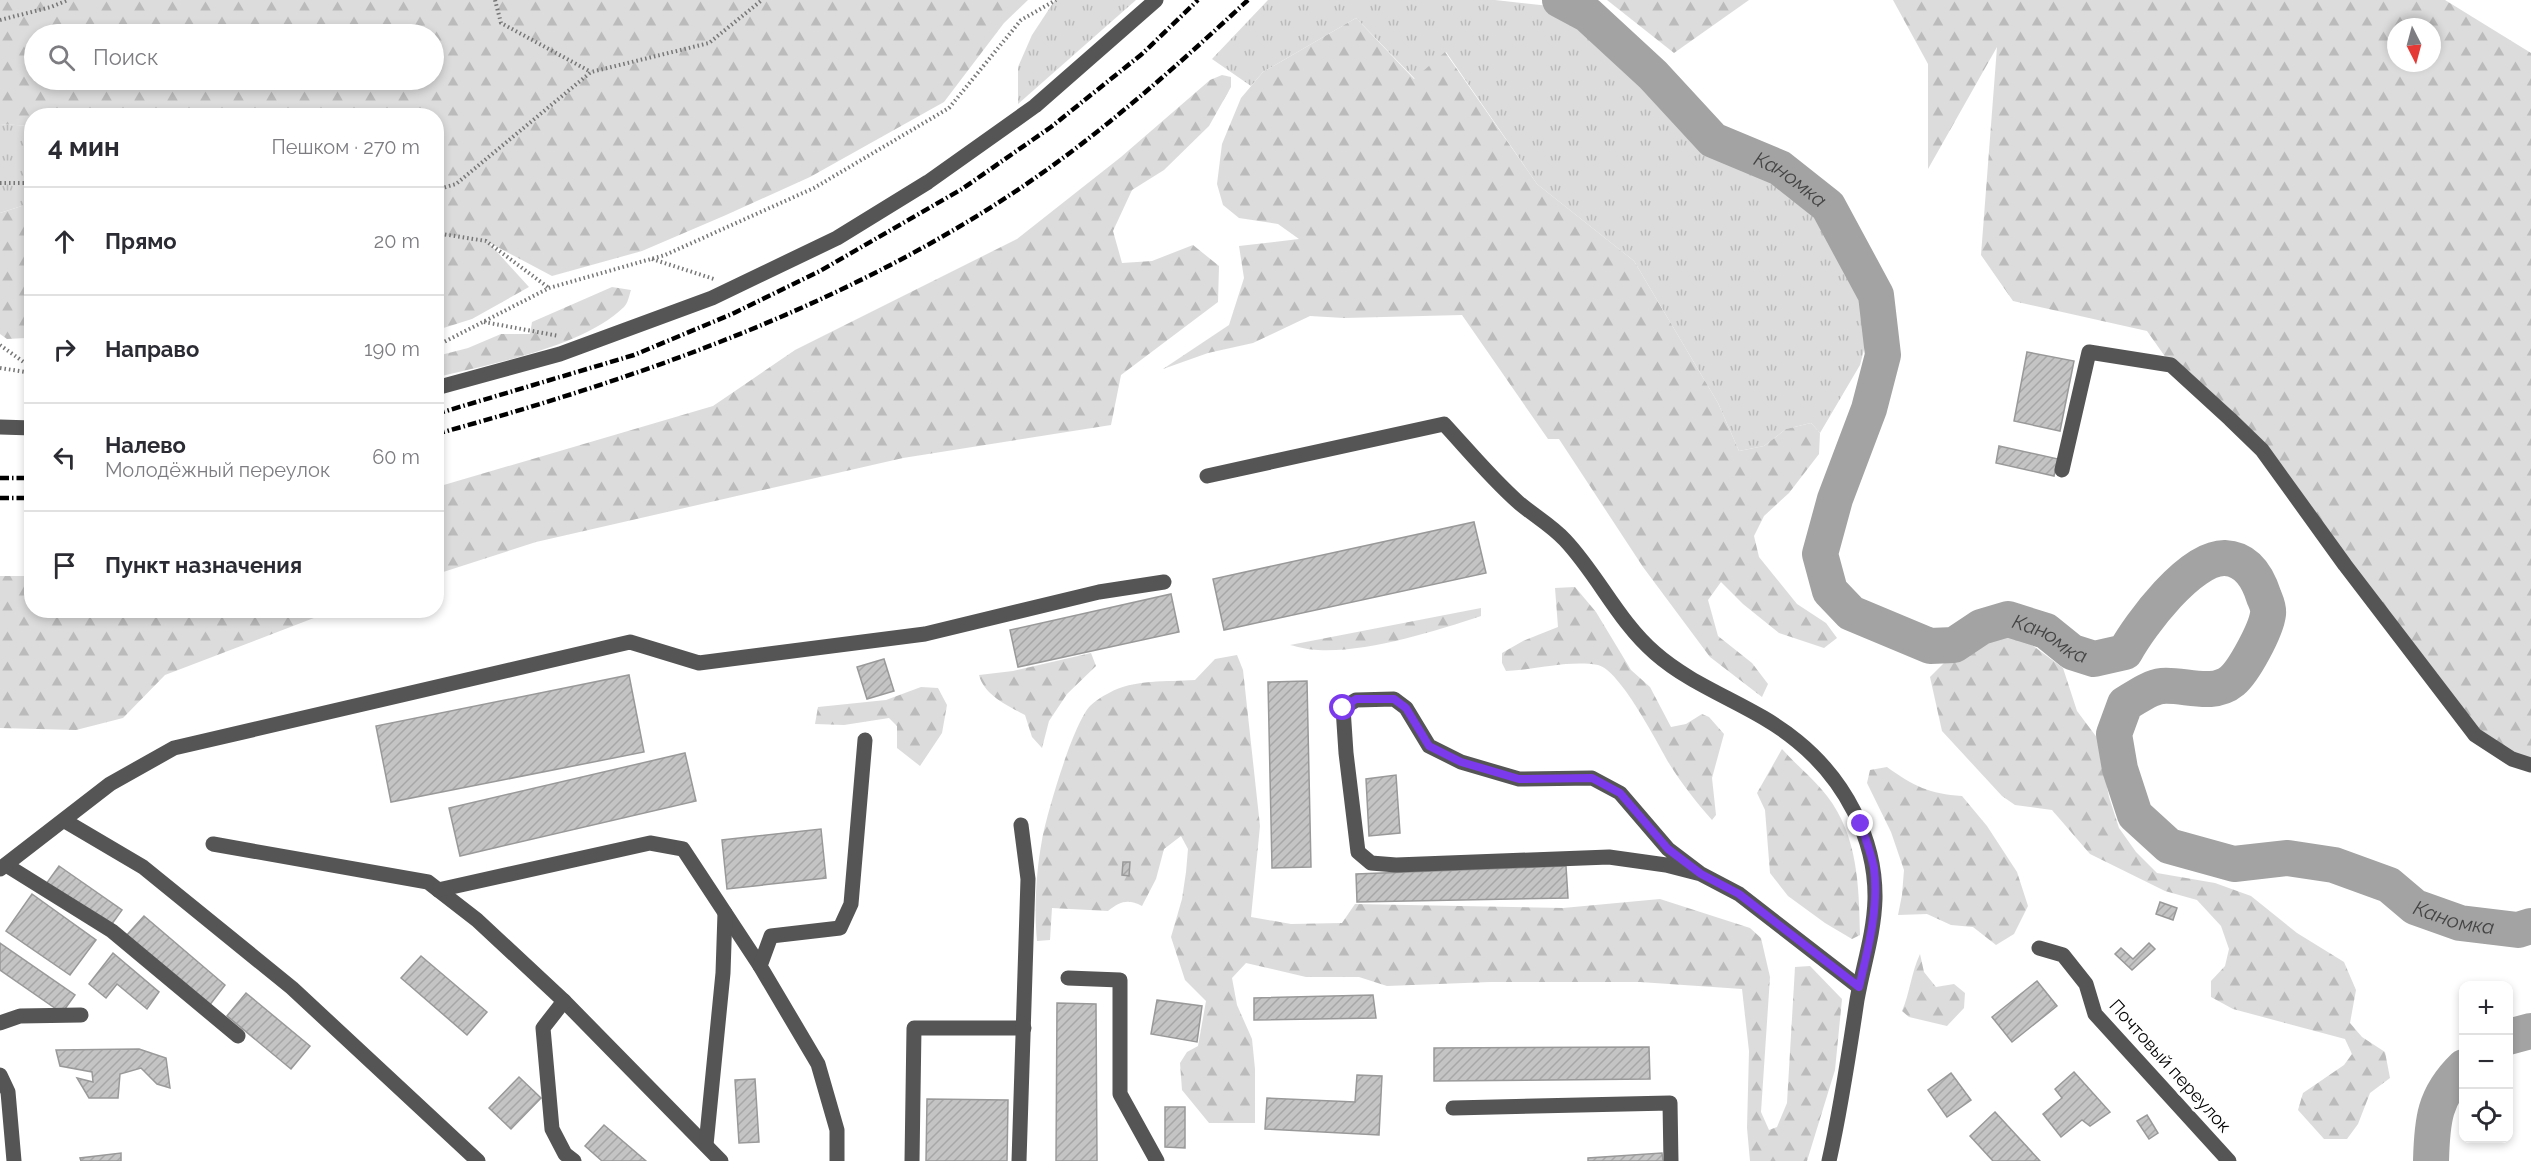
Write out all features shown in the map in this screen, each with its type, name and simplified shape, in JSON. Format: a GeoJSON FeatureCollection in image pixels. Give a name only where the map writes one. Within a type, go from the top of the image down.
{"type":"FeatureCollection","features":[{"type":"Feature","properties":{"kind":"street"},"geometry":{"type":"LineString","coordinates":[[444,386],[560,354],[712,298],[837,238],[928,182],[1035,106],[1156,0]]}},
{"type":"Feature","properties":{"kind":"street"},"geometry":{"type":"LineString","coordinates":[[2062,470],[2089,352],[2171,365],[2262,450],[2352,575],[2475,735],[2512,759],[2531,765]]}},
{"type":"Feature","properties":{"kind":"street"},"geometry":{"type":"LineString","coordinates":[[1207,476],[1444,424],[1517,501],[1565,540],[1633,632],[1655,653],[1680,674],[1751,710],[1798,742],[1848,798],[1861,824],[1874,868],[1875,900],[1869,945],[1859,987],[1841,1108],[1829,1161]]}},
{"type":"Feature","properties":{"kind":"street"},"geometry":{"type":"LineString","coordinates":[[0,427],[24,428]]}},
{"type":"Feature","properties":{"kind":"street"},"geometry":{"type":"LineString","coordinates":[[238,1036],[112,931],[3,867],[110,784],[174,748],[630,642],[699,663],[925,634],[1099,592],[1164,582]]}},
{"type":"Feature","properties":{"kind":"street"},"geometry":{"type":"LineString","coordinates":[[1701,874],[1666,865],[1610,857],[1396,865],[1371,863],[1358,852],[1349,786],[1343,708],[1356,699],[1394,699],[1406,708],[1429,746],[1461,762],[1519,779],[1592,778],[1620,793],[1668,849],[1701,874],[1739,894],[1859,987]]}},
{"type":"Feature","properties":{"kind":"street"},"geometry":{"type":"LineString","coordinates":[[760,966],[771,936],[840,928],[851,904],[865,740]]}},
{"type":"Feature","properties":{"kind":"street"},"geometry":{"type":"LineString","coordinates":[[65,821],[143,867],[292,988],[478,1161]]}},
{"type":"Feature","properties":{"kind":"street"},"geometry":{"type":"LineString","coordinates":[[1019,1161],[1028,879],[1021,825]]}},
{"type":"Feature","properties":{"kind":"street"},"geometry":{"type":"LineString","coordinates":[[438,890],[650,843],[683,849],[760,966],[818,1065],[837,1130],[837,1161]]}},
{"type":"Feature","properties":{"kind":"street"},"geometry":{"type":"LineString","coordinates":[[213,844],[428,882],[477,920],[564,1001],[721,1161]]}},
{"type":"Feature","properties":{"kind":"street"},"geometry":{"type":"LineString","coordinates":[[706,1145],[723,973],[725,913]]}},
{"type":"Feature","properties":{"kind":"street","name":"Почтовый переулок"},"geometry":{"type":"LineString","coordinates":[[2039,948],[2063,955],[2086,984],[2095,1014],[2229,1161]]}},
{"type":"Feature","properties":{"kind":"street"},"geometry":{"type":"LineString","coordinates":[[1068,978],[1120,980],[1120,1094],[1157,1161]]}},
{"type":"Feature","properties":{"kind":"street"},"geometry":{"type":"LineString","coordinates":[[564,1001],[543,1028],[552,1129],[565,1154],[574,1161]]}},
{"type":"Feature","properties":{"kind":"street"},"geometry":{"type":"LineString","coordinates":[[0,1023],[21,1016],[81,1015]]}},
{"type":"Feature","properties":{"kind":"street"},"geometry":{"type":"LineString","coordinates":[[912,1161],[914,1028],[1024,1028]]}},
{"type":"Feature","properties":{"kind":"street"},"geometry":{"type":"LineString","coordinates":[[0,1075],[8,1092],[14,1161]]}},
{"type":"Feature","properties":{"kind":"street"},"geometry":{"type":"LineString","coordinates":[[1453,1108],[1670,1103],[1671,1161]]}},
{"type":"Feature","properties":{"kind":"path"},"geometry":{"type":"LineString","coordinates":[[0,20],[51,7],[68,0]]}},
{"type":"Feature","properties":{"kind":"path"},"geometry":{"type":"LineString","coordinates":[[495,0],[501,23],[591,72]]}},
{"type":"Feature","properties":{"kind":"path"},"geometry":{"type":"LineString","coordinates":[[444,188],[456,184],[591,72],[709,43],[762,0]]}},
{"type":"Feature","properties":{"kind":"path"},"geometry":{"type":"LineString","coordinates":[[444,342],[549,288],[665,255],[814,188],[949,108],[1021,20],[1056,0]]}},
{"type":"Feature","properties":{"kind":"path"},"geometry":{"type":"LineString","coordinates":[[0,183],[24,183]]}},
{"type":"Feature","properties":{"kind":"path"},"geometry":{"type":"LineString","coordinates":[[444,234],[486,241],[549,288]]}},
{"type":"Feature","properties":{"kind":"path"},"geometry":{"type":"LineString","coordinates":[[652,259],[737,286]]}},
{"type":"Feature","properties":{"kind":"path"},"geometry":{"type":"LineString","coordinates":[[484,322],[592,342]]}},
{"type":"Feature","properties":{"kind":"path"},"geometry":{"type":"LineString","coordinates":[[0,345],[24,362]]}},
{"type":"Feature","properties":{"kind":"path"},"geometry":{"type":"LineString","coordinates":[[0,368],[24,372]]}},
{"type":"Feature","properties":{"kind":"green space"},"geometry":{"type":"Polygon","coordinates":[[[0,0],[1028,0],[1004,23],[944,102],[810,177],[726,215],[642,251],[552,276],[488,242],[529,287],[472,319],[444,328],[444,108],[24,108],[24,126],[0,124],[0,0]]]}},
{"type":"Feature","properties":{"kind":"green space"},"geometry":{"type":"Polygon","coordinates":[[[1055,0],[1136,0],[1018,104],[1018,67],[1032,35],[1055,0]]]}},
{"type":"Feature","properties":{"kind":"green space"},"geometry":{"type":"Polygon","coordinates":[[[1268,0],[1495,0],[1559,7],[1595,29],[1719,152],[1733,160],[1785,175],[1803,192],[1834,231],[1857,274],[1871,323],[1860,365],[1820,433],[1811,423],[1786,429],[1764,446],[1739,451],[1718,403],[1634,261],[1537,184],[1446,52],[1415,79],[1356,18],[1263,72],[1251,86],[1212,59],[1268,0]]]}},
{"type":"Feature","properties":{"kind":"green space"},"geometry":{"type":"Polygon","coordinates":[[[1607,0],[1749,0],[1674,53],[1607,0]]]}},
{"type":"Feature","properties":{"kind":"green space"},"geometry":{"type":"Polygon","coordinates":[[[1893,0],[2445,0],[2531,53],[2531,765],[2494,751],[2262,450],[2171,365],[2147,331],[2013,301],[1981,255],[1997,47],[1928,169],[1928,64],[1893,0]]]}},
{"type":"Feature","properties":{"kind":"green space"},"geometry":{"type":"Polygon","coordinates":[[[1356,18],[1414,79],[1445,52],[1537,184],[1634,261],[1718,403],[1739,451],[1764,446],[1786,429],[1811,423],[1820,433],[1819,454],[1789,493],[1764,516],[1754,536],[1759,557],[1797,604],[1826,623],[1837,638],[1824,648],[1779,633],[1743,604],[1721,582],[1708,600],[1718,636],[1752,663],[1768,684],[1762,697],[1710,657],[1643,567],[1559,439],[1548,439],[1462,315],[1344,318],[1310,316],[1253,343],[1208,353],[1163,369],[1229,325],[1244,278],[1239,246],[1299,239],[1278,224],[1239,218],[1223,205],[1217,184],[1222,144],[1241,98],[1263,72],[1356,18]]]}},
{"type":"Feature","properties":{"kind":"green space"},"geometry":{"type":"Polygon","coordinates":[[[1222,75],[1231,77],[1231,87],[1209,126],[1164,170],[1132,190],[1113,231],[1122,263],[1152,261],[1193,245],[1219,266],[1218,302],[1121,375],[1111,425],[903,458],[536,542],[444,572],[444,485],[713,406],[795,350],[1017,239],[1121,157],[1210,80],[1222,75]]]}},
{"type":"Feature","properties":{"kind":"green space"},"geometry":{"type":"Polygon","coordinates":[[[0,124],[24,126],[24,205],[0,213],[0,124]]]}},
{"type":"Feature","properties":{"kind":"green space"},"geometry":{"type":"Polygon","coordinates":[[[24,205],[24,338],[7,339],[0,334],[0,213],[24,205]]]}},
{"type":"Feature","properties":{"kind":"green space"},"geometry":{"type":"Polygon","coordinates":[[[612,287],[631,290],[624,307],[585,333],[509,360],[444,375],[444,354],[468,348],[501,334],[530,334],[532,322],[612,287]]]}},
{"type":"Feature","properties":{"kind":"green space"},"geometry":{"type":"Polygon","coordinates":[[[0,576],[24,576],[24,618],[314,618],[165,675],[123,718],[76,730],[0,728],[0,576]]]}},
{"type":"Feature","properties":{"kind":"green space"},"geometry":{"type":"Polygon","coordinates":[[[1575,587],[1596,612],[1631,670],[1650,687],[1671,727],[1686,724],[1702,714],[1709,717],[1724,734],[1712,778],[1716,815],[1712,820],[1670,765],[1627,693],[1607,670],[1598,665],[1563,664],[1506,671],[1502,663],[1502,653],[1523,641],[1558,627],[1555,588],[1575,587]]]}},
{"type":"Feature","properties":{"kind":"green space"},"geometry":{"type":"Polygon","coordinates":[[[1481,608],[1481,616],[1378,645],[1337,650],[1311,650],[1290,645],[1481,608]]]}},
{"type":"Feature","properties":{"kind":"green space"},"geometry":{"type":"Polygon","coordinates":[[[2013,631],[2063,668],[2077,711],[2098,739],[2109,797],[2119,828],[2136,852],[2157,873],[2215,883],[2251,896],[2297,933],[2344,962],[2356,990],[2350,1023],[2362,1037],[2385,1052],[2390,1078],[2370,1093],[2358,1124],[2347,1139],[2324,1139],[2298,1110],[2303,1093],[2344,1065],[2352,1054],[2345,1039],[2233,1009],[2211,997],[2211,981],[2225,966],[2229,949],[2221,926],[2197,900],[2165,891],[2090,854],[2052,810],[2015,805],[2002,796],[1942,731],[1930,677],[1972,635],[2013,631]]]}},
{"type":"Feature","properties":{"kind":"green space"},"geometry":{"type":"Polygon","coordinates":[[[1091,653],[1096,666],[1067,694],[1049,721],[1042,748],[1032,737],[1025,715],[991,694],[979,675],[1013,671],[1091,653]]]}},
{"type":"Feature","properties":{"kind":"green space"},"geometry":{"type":"Polygon","coordinates":[[[1237,655],[1243,670],[1260,826],[1251,917],[1291,924],[1342,923],[1355,904],[1563,908],[1660,899],[1750,928],[1761,938],[1770,977],[1761,1112],[1769,1130],[1777,1127],[1787,1103],[1795,967],[1810,966],[1842,999],[1835,1070],[1807,1161],[1750,1161],[1747,1128],[1749,1051],[1742,989],[1640,982],[1490,982],[1387,986],[1359,977],[1306,977],[1246,963],[1232,978],[1237,1005],[1252,1039],[1255,1069],[1255,1123],[1209,1123],[1182,1090],[1180,1063],[1187,1052],[1198,1046],[1206,1001],[1185,980],[1171,937],[1182,899],[1186,872],[1188,849],[1181,836],[1164,849],[1156,879],[1142,906],[1129,902],[1121,903],[1108,911],[1052,908],[1050,940],[1037,941],[1036,891],[1042,840],[1049,810],[1076,731],[1090,706],[1107,694],[1129,685],[1195,680],[1215,659],[1237,655]]]}},
{"type":"Feature","properties":{"kind":"green space"},"geometry":{"type":"Polygon","coordinates":[[[921,687],[938,688],[947,705],[942,733],[920,766],[897,748],[897,726],[889,718],[844,725],[815,724],[818,707],[886,700],[921,687]]]}},
{"type":"Feature","properties":{"kind":"green space"},"geometry":{"type":"Polygon","coordinates":[[[1782,749],[1827,796],[1845,828],[1855,862],[1859,898],[1860,935],[1852,939],[1788,896],[1770,873],[1765,810],[1757,793],[1782,749]]]}},
{"type":"Feature","properties":{"kind":"green space"},"geometry":{"type":"Polygon","coordinates":[[[1887,767],[1922,788],[1962,796],[1987,826],[2017,872],[2028,906],[2014,934],[1996,945],[1973,927],[1951,925],[1927,914],[1898,915],[1904,870],[1891,832],[1867,783],[1870,770],[1887,767]]]}},
{"type":"Feature","properties":{"kind":"green space"},"geometry":{"type":"Polygon","coordinates":[[[1920,954],[1924,972],[1936,987],[1954,984],[1965,993],[1964,1008],[1947,1026],[1909,1017],[1902,1011],[1920,954]]]}},
{"type":"Feature","properties":{"kind":"building"},"geometry":{"type":"Polygon","coordinates":[[[2027,352],[2074,361],[2060,431],[2014,421],[2027,352]]]}},
{"type":"Feature","properties":{"kind":"building"},"geometry":{"type":"Polygon","coordinates":[[[1999,446],[2058,459],[2054,476],[1996,463],[1999,446]]]}},
{"type":"Feature","properties":{"kind":"building"},"geometry":{"type":"Polygon","coordinates":[[[1474,522],[1486,573],[1224,630],[1213,579],[1474,522]]]}},
{"type":"Feature","properties":{"kind":"building"},"geometry":{"type":"Polygon","coordinates":[[[1171,594],[1179,632],[1018,667],[1010,630],[1171,594]]]}},
{"type":"Feature","properties":{"kind":"building"},"geometry":{"type":"Polygon","coordinates":[[[884,659],[894,691],[867,699],[857,667],[884,659]]]}},
{"type":"Feature","properties":{"kind":"building"},"geometry":{"type":"Polygon","coordinates":[[[629,675],[644,752],[391,802],[376,726],[629,675]]]}},
{"type":"Feature","properties":{"kind":"building"},"geometry":{"type":"Polygon","coordinates":[[[1307,681],[1311,867],[1272,868],[1268,682],[1307,681]]]}},
{"type":"Feature","properties":{"kind":"building"},"geometry":{"type":"Polygon","coordinates":[[[685,753],[696,801],[460,856],[449,808],[685,753]]]}},
{"type":"Feature","properties":{"kind":"building"},"geometry":{"type":"Polygon","coordinates":[[[1396,775],[1400,833],[1369,836],[1366,779],[1396,775]]]}},
{"type":"Feature","properties":{"kind":"building"},"geometry":{"type":"Polygon","coordinates":[[[821,829],[826,878],[727,889],[722,840],[821,829]]]}},
{"type":"Feature","properties":{"kind":"building"},"geometry":{"type":"Polygon","coordinates":[[[1123,862],[1130,862],[1129,876],[1122,875],[1123,862]]]}},
{"type":"Feature","properties":{"kind":"building"},"geometry":{"type":"Polygon","coordinates":[[[59,866],[122,910],[109,928],[46,884],[59,866]]]}},
{"type":"Feature","properties":{"kind":"building"},"geometry":{"type":"Polygon","coordinates":[[[1566,866],[1568,898],[1357,902],[1356,874],[1566,866]]]}},
{"type":"Feature","properties":{"kind":"building"},"geometry":{"type":"Polygon","coordinates":[[[32,894],[96,940],[70,975],[6,931],[32,894]]]}},
{"type":"Feature","properties":{"kind":"building"},"geometry":{"type":"Polygon","coordinates":[[[2160,902],[2177,908],[2173,920],[2156,914],[2160,902]]]}},
{"type":"Feature","properties":{"kind":"building"},"geometry":{"type":"Polygon","coordinates":[[[144,916],[225,985],[209,1006],[126,936],[144,916]]]}},
{"type":"Feature","properties":{"kind":"building"},"geometry":{"type":"Polygon","coordinates":[[[0,943],[75,995],[62,1013],[0,970],[0,943]]]}},
{"type":"Feature","properties":{"kind":"building"},"geometry":{"type":"Polygon","coordinates":[[[2149,943],[2155,949],[2132,970],[2115,954],[2121,948],[2133,959],[2149,943]]]}},
{"type":"Feature","properties":{"kind":"building"},"geometry":{"type":"Polygon","coordinates":[[[113,953],[159,992],[147,1009],[117,984],[106,998],[89,984],[113,953]]]}},
{"type":"Feature","properties":{"kind":"building"},"geometry":{"type":"Polygon","coordinates":[[[421,956],[487,1012],[467,1035],[401,978],[421,956]]]}},
{"type":"Feature","properties":{"kind":"building"},"geometry":{"type":"Polygon","coordinates":[[[2037,981],[2057,1006],[2012,1042],[1992,1017],[2037,981]]]}},
{"type":"Feature","properties":{"kind":"building"},"geometry":{"type":"Polygon","coordinates":[[[246,993],[310,1046],[291,1069],[227,1016],[246,993]]]}},
{"type":"Feature","properties":{"kind":"building"},"geometry":{"type":"Polygon","coordinates":[[[1373,995],[1376,1018],[1254,1020],[1254,998],[1373,995]]]}},
{"type":"Feature","properties":{"kind":"building"},"geometry":{"type":"Polygon","coordinates":[[[1157,1000],[1202,1006],[1197,1042],[1151,1034],[1157,1000]]]}},
{"type":"Feature","properties":{"kind":"building"},"geometry":{"type":"Polygon","coordinates":[[[1057,1003],[1096,1004],[1097,1161],[1056,1161],[1057,1003]]]}},
{"type":"Feature","properties":{"kind":"building"},"geometry":{"type":"Polygon","coordinates":[[[1649,1047],[1650,1079],[1434,1081],[1434,1048],[1649,1047]]]}},
{"type":"Feature","properties":{"kind":"building"},"geometry":{"type":"Polygon","coordinates":[[[139,1049],[166,1058],[170,1088],[157,1084],[141,1068],[120,1074],[118,1098],[89,1098],[77,1078],[93,1082],[92,1072],[60,1066],[56,1050],[139,1049]]]}},
{"type":"Feature","properties":{"kind":"building"},"geometry":{"type":"Polygon","coordinates":[[[2074,1072],[2110,1112],[2090,1126],[2082,1120],[2061,1137],[2043,1114],[2062,1098],[2055,1089],[2074,1072]]]}},
{"type":"Feature","properties":{"kind":"building"},"geometry":{"type":"Polygon","coordinates":[[[1951,1073],[1971,1100],[1947,1117],[1928,1090],[1951,1073]]]}},
{"type":"Feature","properties":{"kind":"building"},"geometry":{"type":"Polygon","coordinates":[[[1357,1075],[1382,1076],[1379,1135],[1265,1129],[1267,1098],[1355,1102],[1357,1075]]]}},
{"type":"Feature","properties":{"kind":"building"},"geometry":{"type":"Polygon","coordinates":[[[519,1077],[541,1098],[511,1129],[489,1108],[519,1077]]]}},
{"type":"Feature","properties":{"kind":"building"},"geometry":{"type":"Polygon","coordinates":[[[755,1079],[759,1142],[739,1143],[735,1080],[755,1079]]]}},
{"type":"Feature","properties":{"kind":"building"},"geometry":{"type":"Polygon","coordinates":[[[927,1099],[1008,1100],[1007,1161],[926,1161],[927,1099]]]}},
{"type":"Feature","properties":{"kind":"building"},"geometry":{"type":"Polygon","coordinates":[[[1165,1107],[1185,1107],[1185,1148],[1165,1147],[1165,1107]]]}},
{"type":"Feature","properties":{"kind":"building"},"geometry":{"type":"Polygon","coordinates":[[[1995,1112],[2040,1161],[1993,1161],[1970,1136],[1995,1112]]]}},
{"type":"Feature","properties":{"kind":"building"},"geometry":{"type":"Polygon","coordinates":[[[2147,1115],[2158,1133],[2149,1139],[2137,1121],[2147,1115]]]}},
{"type":"Feature","properties":{"kind":"building"},"geometry":{"type":"Polygon","coordinates":[[[604,1125],[646,1161],[602,1161],[585,1146],[604,1125]]]}},
{"type":"Feature","properties":{"kind":"building"},"geometry":{"type":"Polygon","coordinates":[[[121,1153],[121,1161],[81,1161],[80,1158],[121,1153]]]}},
{"type":"Feature","properties":{"kind":"building"},"geometry":{"type":"Polygon","coordinates":[[[1662,1153],[1663,1161],[1588,1161],[1588,1158],[1662,1153]]]}},
{"type":"Feature","properties":{"kind":"waterway","name":"Каномка"},"geometry":{"type":"LineString","coordinates":[[1560,0],[1588,15],[1653,75],[1713,140],[1780,168],[1828,206],[1876,295],[1883,355],[1869,409],[1835,499],[1820,554],[1830,591],[1851,613],[1930,646],[1954,645],[1981,627],[2008,619],[2046,631],[2072,652],[2094,659],[2125,652],[2154,610],[2182,580],[2197,568],[2211,561],[2225,558],[2240,562],[2255,577],[2262,590],[2268,612],[2259,640],[2237,676],[2224,686],[2216,688],[2157,687],[2125,704],[2114,734],[2120,769],[2135,815],[2169,846],[2234,864],[2288,858],[2334,865],[2389,885],[2415,907],[2460,923],[2518,930],[2531,926]]}},
{"type":"Feature","properties":{"kind":"waterway","name":"Каномка"},"geometry":{"type":"LineString","coordinates":[[2513,1036],[2531,1031]]}},
{"type":"Feature","properties":{"kind":"waterway","name":"Каномка"},"geometry":{"type":"LineString","coordinates":[[2431,1161],[2432,1134],[2437,1110],[2446,1088],[2459,1072]]}},
{"type":"Feature","properties":{"kind":"railway"},"geometry":{"type":"LineString","coordinates":[[444,412],[634,355],[732,314],[820,271],[962,189],[1051,127],[1142,54],[1198,0]]}},
{"type":"Feature","properties":{"kind":"railway"},"geometry":{"type":"LineString","coordinates":[[444,432],[603,384],[686,355],[767,323],[847,287],[925,247],[999,202],[1071,152],[1117,116],[1248,0]]}},
{"type":"Feature","properties":{"kind":"railway"},"geometry":{"type":"LineString","coordinates":[[0,478],[24,478]]}},
{"type":"Feature","properties":{"kind":"railway"},"geometry":{"type":"LineString","coordinates":[[0,498],[24,498]]}},
{"type":"Feature","properties":{"kind":"route"},"geometry":{"type":"LineString","coordinates":[[1343,708],[1356,699],[1394,699],[1406,708],[1429,746],[1461,762],[1519,779],[1592,778],[1620,793],[1668,849],[1701,874],[1739,894],[1859,987],[1869,945],[1875,900],[1874,868],[1861,824]]}}]}
